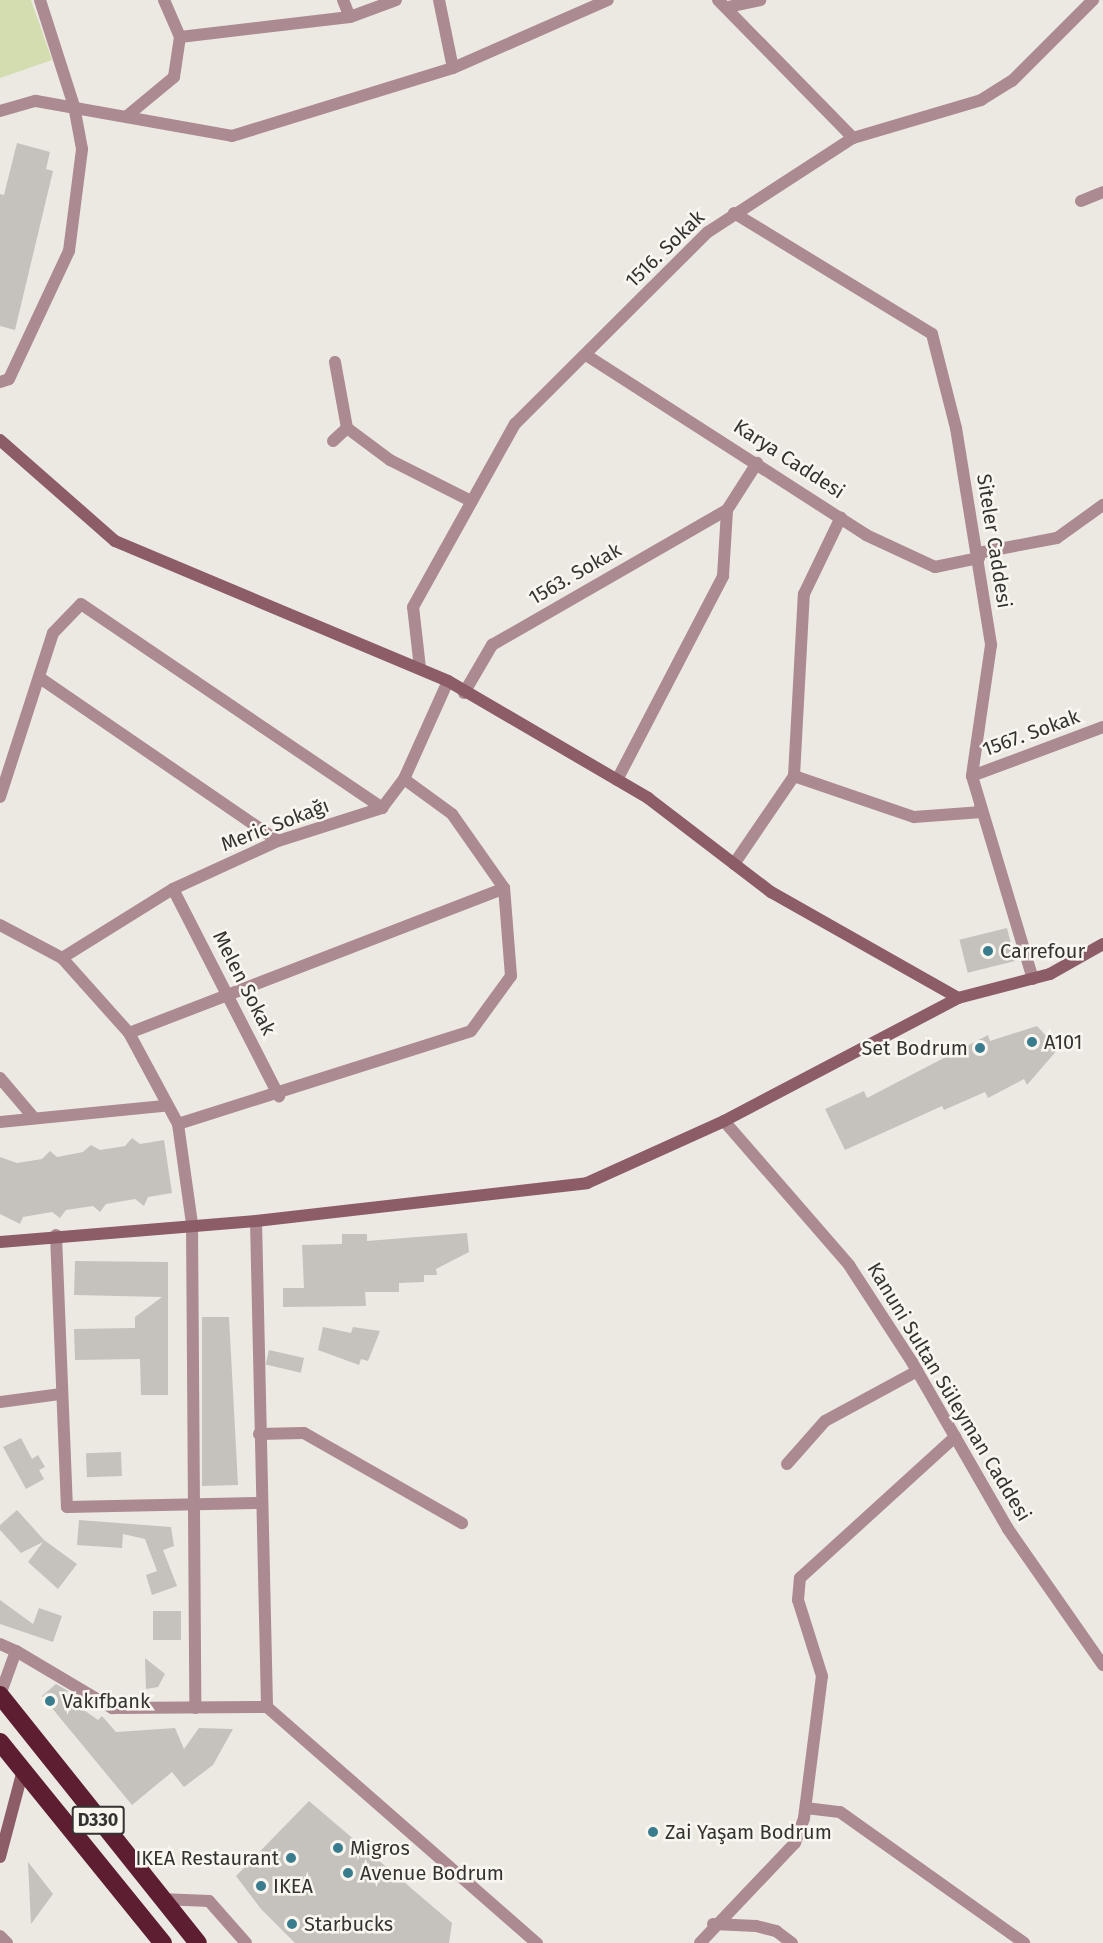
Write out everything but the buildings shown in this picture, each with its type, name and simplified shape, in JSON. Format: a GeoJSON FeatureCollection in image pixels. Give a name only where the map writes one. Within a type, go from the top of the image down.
{"type":"FeatureCollection","features":[{"type":"Feature","properties":{"kind":"highway","name":"D330"},"geometry":{"type":"LineString","coordinates":[[0,1695],[198,1943]]}},
{"type":"Feature","properties":{"kind":"highway","name":"D330"},"geometry":{"type":"LineString","coordinates":[[0,1742],[163,1943]]}},
{"type":"Feature","properties":{"kind":"street"},"geometry":{"type":"LineString","coordinates":[[0,382],[9,379],[69,251],[82,149],[74,106],[40,0]]}},
{"type":"Feature","properties":{"kind":"street"},"geometry":{"type":"LineString","coordinates":[[127,116],[174,77],[180,37],[164,0]]}},
{"type":"Feature","properties":{"kind":"street"},"geometry":{"type":"LineString","coordinates":[[343,0],[350,17]]}},
{"type":"Feature","properties":{"kind":"street"},"geometry":{"type":"LineString","coordinates":[[180,37],[350,17],[396,0]]}},
{"type":"Feature","properties":{"kind":"street"},"geometry":{"type":"LineString","coordinates":[[439,0],[453,68]]}},
{"type":"Feature","properties":{"kind":"street"},"geometry":{"type":"LineString","coordinates":[[0,111],[36,101],[232,136],[453,68],[608,0]]}},
{"type":"Feature","properties":{"kind":"street"},"geometry":{"type":"LineString","coordinates":[[723,4],[760,0]]}},
{"type":"Feature","properties":{"kind":"street","name":"1516. Sokak"},"geometry":{"type":"LineString","coordinates":[[420,668],[413,607],[515,424],[708,232],[853,138],[981,100],[1012,81],[1094,0]]}},
{"type":"Feature","properties":{"kind":"street"},"geometry":{"type":"LineString","coordinates":[[723,4],[853,138]]}},
{"type":"Feature","properties":{"kind":"street"},"geometry":{"type":"LineString","coordinates":[[1081,201],[1103,192]]}},
{"type":"Feature","properties":{"kind":"street","name":"Siteler Caddesi"},"geometry":{"type":"LineString","coordinates":[[734,213],[932,334],[956,428],[991,645],[972,776],[1033,979]]}},
{"type":"Feature","properties":{"kind":"street","name":"Karya Caddesi"},"geometry":{"type":"LineString","coordinates":[[586,355],[866,535],[935,567],[1057,538],[1103,506]]}},
{"type":"Feature","properties":{"kind":"street"},"geometry":{"type":"LineString","coordinates":[[335,362],[347,428],[390,460],[471,501]]}},
{"type":"Feature","properties":{"kind":"street"},"geometry":{"type":"LineString","coordinates":[[333,441],[347,428]]}},
{"type":"Feature","properties":{"kind":"street"},"geometry":{"type":"LineString","coordinates":[[0,440],[115,541],[448,681],[464,693],[618,780],[771,892],[958,998]]}},
{"type":"Feature","properties":{"kind":"street"},"geometry":{"type":"LineString","coordinates":[[618,780],[723,576],[727,510],[756,463]]}},
{"type":"Feature","properties":{"kind":"street","name":"1563. Sokak"},"geometry":{"type":"LineString","coordinates":[[464,693],[492,645],[727,510]]}},
{"type":"Feature","properties":{"kind":"street"},"geometry":{"type":"LineString","coordinates":[[734,864],[794,776],[804,594],[841,517]]}},
{"type":"Feature","properties":{"kind":"street"},"geometry":{"type":"LineString","coordinates":[[0,797],[53,633],[81,603],[382,808],[404,779],[448,681]]}},
{"type":"Feature","properties":{"kind":"street"},"geometry":{"type":"LineString","coordinates":[[40,678],[278,841]]}},
{"type":"Feature","properties":{"kind":"street","name":"1567. Sokak"},"geometry":{"type":"LineString","coordinates":[[972,776],[1103,727]]}},
{"type":"Feature","properties":{"kind":"street"},"geometry":{"type":"LineString","coordinates":[[794,776],[914,818],[982,812],[972,776]]}},
{"type":"Feature","properties":{"kind":"street"},"geometry":{"type":"LineString","coordinates":[[178,1124],[279,1096],[471,1031],[511,976],[504,888],[452,814],[404,779]]}},
{"type":"Feature","properties":{"kind":"street","name":"Meric Sokağı"},"geometry":{"type":"LineString","coordinates":[[62,958],[173,889],[278,841],[382,808]]}},
{"type":"Feature","properties":{"kind":"street"},"geometry":{"type":"LineString","coordinates":[[129,1033],[504,888]]}},
{"type":"Feature","properties":{"kind":"street","name":"Melen Sokak"},"geometry":{"type":"LineString","coordinates":[[173,889],[229,993],[279,1096]]}},
{"type":"Feature","properties":{"kind":"street"},"geometry":{"type":"LineString","coordinates":[[0,925],[62,958],[129,1033],[164,1106],[178,1124],[192,1223],[190,1504],[195,1708]]}},
{"type":"Feature","properties":{"kind":"street"},"geometry":{"type":"LineString","coordinates":[[0,1242],[56,1234],[192,1223],[256,1221],[586,1183],[724,1122],[958,998],[1033,979],[1103,944]]}},
{"type":"Feature","properties":{"kind":"street"},"geometry":{"type":"LineString","coordinates":[[0,1078],[34,1118]]}},
{"type":"Feature","properties":{"kind":"street"},"geometry":{"type":"LineString","coordinates":[[0,1122],[164,1106]]}},
{"type":"Feature","properties":{"kind":"street","name":"Kanuni Sultan Süleyman Caddesi"},"geometry":{"type":"LineString","coordinates":[[724,1122],[849,1265],[917,1371],[1008,1529],[1103,1665]]}},
{"type":"Feature","properties":{"kind":"street"},"geometry":{"type":"LineString","coordinates":[[256,1221],[259,1434],[267,1707]]}},
{"type":"Feature","properties":{"kind":"street"},"geometry":{"type":"LineString","coordinates":[[56,1234],[67,1507],[261,1503]]}},
{"type":"Feature","properties":{"kind":"street"},"geometry":{"type":"LineString","coordinates":[[787,1464],[825,1421],[917,1371]]}},
{"type":"Feature","properties":{"kind":"street"},"geometry":{"type":"LineString","coordinates":[[0,1402],[61,1394]]}},
{"type":"Feature","properties":{"kind":"street"},"geometry":{"type":"LineString","coordinates":[[259,1434],[304,1433],[462,1523]]}},
{"type":"Feature","properties":{"kind":"street"},"geometry":{"type":"LineString","coordinates":[[700,1943],[713,1924],[795,1843],[806,1808],[822,1676],[798,1600],[800,1578],[955,1437]]}},
{"type":"Feature","properties":{"kind":"street"},"geometry":{"type":"LineString","coordinates":[[0,1644],[16,1651],[112,1708],[267,1707],[537,1943]]}},
{"type":"Feature","properties":{"kind":"street"},"geometry":{"type":"LineString","coordinates":[[0,1695],[16,1651]]}},
{"type":"Feature","properties":{"kind":"street"},"geometry":{"type":"LineString","coordinates":[[0,1857],[23,1770]]}},
{"type":"Feature","properties":{"kind":"street"},"geometry":{"type":"LineString","coordinates":[[806,1808],[840,1812],[1024,1943]]}},
{"type":"Feature","properties":{"kind":"street"},"geometry":{"type":"LineString","coordinates":[[161,1899],[209,1901],[246,1943]]}},
{"type":"Feature","properties":{"kind":"street"},"geometry":{"type":"LineString","coordinates":[[713,1924],[756,1926],[776,1931],[792,1943]]}},
{"type":"Feature","properties":{"kind":"street"},"geometry":{"type":"LineString","coordinates":[[0,1936],[7,1943]]}},
{"type":"Feature","properties":{"kind":"green space"},"geometry":{"type":"Polygon","coordinates":[[[0,0],[31,0],[52,60],[0,78],[0,0]]]}},
{"type":"Feature","properties":{"kind":"place","name":"Carrefour"},"geometry":{"type":"Point","coordinates":[988,951]}},
{"type":"Feature","properties":{"kind":"place","name":"A101"},"geometry":{"type":"Point","coordinates":[1032,1042]}},
{"type":"Feature","properties":{"kind":"place","name":"Set Bodrum"},"geometry":{"type":"Point","coordinates":[980,1048]}},
{"type":"Feature","properties":{"kind":"place","name":"Vakıfbank"},"geometry":{"type":"Point","coordinates":[50,1701]}},
{"type":"Feature","properties":{"kind":"place","name":"Zai Yaşam Bodrum"},"geometry":{"type":"Point","coordinates":[653,1832]}},
{"type":"Feature","properties":{"kind":"place","name":"Migros"},"geometry":{"type":"Point","coordinates":[338,1848]}},
{"type":"Feature","properties":{"kind":"place","name":"IKEA Restaurant"},"geometry":{"type":"Point","coordinates":[291,1858]}},
{"type":"Feature","properties":{"kind":"place","name":"Avenue Bodrum"},"geometry":{"type":"Point","coordinates":[348,1873]}},
{"type":"Feature","properties":{"kind":"place","name":"IKEA"},"geometry":{"type":"Point","coordinates":[261,1886]}},
{"type":"Feature","properties":{"kind":"place","name":"Starbucks"},"geometry":{"type":"Point","coordinates":[292,1924]}}]}
